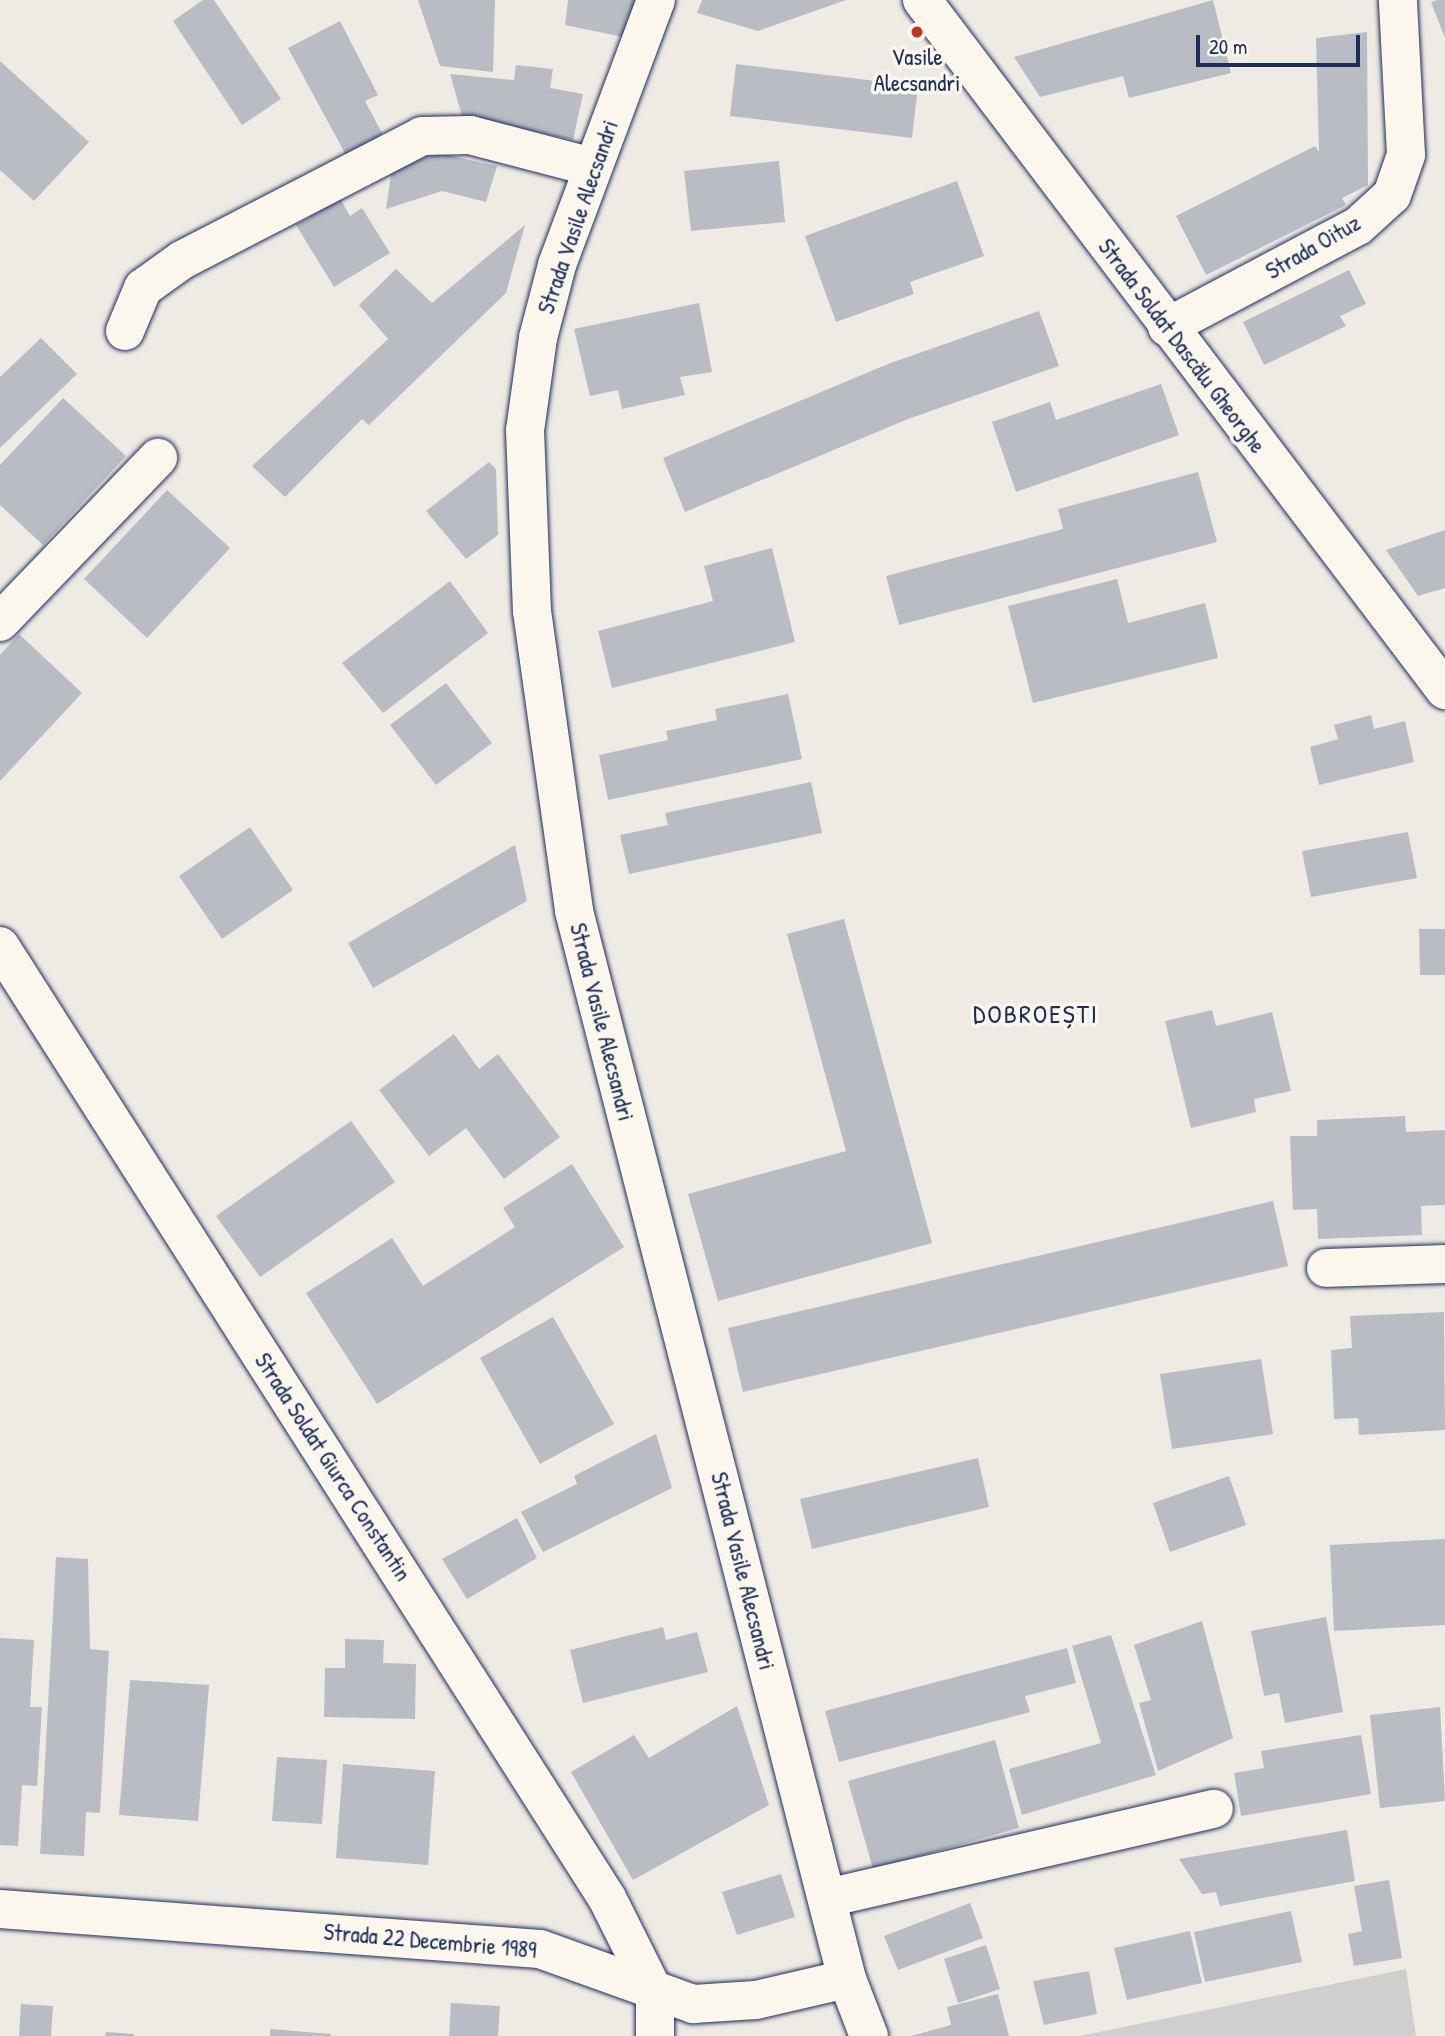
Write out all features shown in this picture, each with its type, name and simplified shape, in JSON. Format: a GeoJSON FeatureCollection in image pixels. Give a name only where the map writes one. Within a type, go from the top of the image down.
{"type":"FeatureCollection","features":[{"type":"Feature","properties":{"kind":"street","name":"Strada Vasile Alecsandri"},"geometry":{"type":"LineString","coordinates":[[656,0],[593,167],[538,338],[525,430],[528,558],[546,727],[574,911],[847,1979],[869,2036]]}},
{"type":"Feature","properties":{"kind":"street","name":"Strada Soldat Dascălu Gheorghe"},"geometry":{"type":"LineString","coordinates":[[922,0],[1167,327],[1445,690]]}},
{"type":"Feature","properties":{"kind":"street","name":"Strada Oituz"},"geometry":{"type":"LineString","coordinates":[[1167,327],[1358,226],[1392,195],[1406,155],[1398,0]]}},
{"type":"Feature","properties":{"kind":"street"},"geometry":{"type":"LineString","coordinates":[[125,331],[143,288],[181,260],[422,136],[470,135],[593,167]]}},
{"type":"Feature","properties":{"kind":"street"},"geometry":{"type":"LineString","coordinates":[[0,622],[158,458]]}},
{"type":"Feature","properties":{"kind":"street","name":"Strada Soldat Giurca Constantin"},"geometry":{"type":"LineString","coordinates":[[5,962],[607,1898],[656,1994]]}},
{"type":"Feature","properties":{"kind":"street"},"geometry":{"type":"LineString","coordinates":[[1326,1268],[1445,1264]]}},
{"type":"Feature","properties":{"kind":"street"},"geometry":{"type":"LineString","coordinates":[[827,1898],[1214,1809]]}},
{"type":"Feature","properties":{"kind":"street","name":"Strada 22 Decembrie 1989"},"geometry":{"type":"LineString","coordinates":[[0,1909],[540,1949],[615,1972],[656,1994],[722,2005],[847,1979]]}},
{"type":"Feature","properties":{"kind":"street"},"geometry":{"type":"LineString","coordinates":[[655,2036],[656,1994]]}},
{"type":"Feature","properties":{"kind":"shaded area"},"geometry":{"type":"Polygon","coordinates":[[[1406,1969],[1416,2036],[1080,2036],[1406,1969]]]}},
{"type":"Feature","properties":{"kind":"building"},"geometry":{"type":"Polygon","coordinates":[[[203,0],[214,0],[281,99],[242,125],[173,21],[203,0]]]}},
{"type":"Feature","properties":{"kind":"building"},"geometry":{"type":"Polygon","coordinates":[[[418,0],[495,0],[493,72],[440,66],[418,0]]]}},
{"type":"Feature","properties":{"kind":"building"},"geometry":{"type":"Polygon","coordinates":[[[568,0],[640,0],[623,37],[565,25],[568,0]]]}},
{"type":"Feature","properties":{"kind":"building"},"geometry":{"type":"Polygon","coordinates":[[[702,0],[846,0],[758,31],[697,13],[702,0]]]}},
{"type":"Feature","properties":{"kind":"building"},"geometry":{"type":"Polygon","coordinates":[[[1213,0],[1231,73],[1129,98],[1123,76],[1040,97],[1014,57],[1213,0]]]}},
{"type":"Feature","properties":{"kind":"building"},"geometry":{"type":"Polygon","coordinates":[[[1445,0],[1445,38],[1431,2],[1445,0]]]}},
{"type":"Feature","properties":{"kind":"building"},"geometry":{"type":"Polygon","coordinates":[[[340,21],[378,95],[365,101],[384,137],[347,157],[288,48],[340,21]]]}},
{"type":"Feature","properties":{"kind":"building"},"geometry":{"type":"Polygon","coordinates":[[[1367,32],[1368,185],[1342,198],[1346,205],[1206,275],[1176,216],[1315,146],[1319,152],[1316,38],[1367,32]]]}},
{"type":"Feature","properties":{"kind":"building"},"geometry":{"type":"Polygon","coordinates":[[[0,61],[89,142],[34,201],[0,170],[0,61]]]}},
{"type":"Feature","properties":{"kind":"building"},"geometry":{"type":"Polygon","coordinates":[[[736,64],[918,86],[912,138],[730,116],[736,64]]]}},
{"type":"Feature","properties":{"kind":"building"},"geometry":{"type":"Polygon","coordinates":[[[516,65],[553,69],[550,88],[583,94],[573,140],[462,116],[450,74],[514,80],[516,65]]]}},
{"type":"Feature","properties":{"kind":"building"},"geometry":{"type":"Polygon","coordinates":[[[438,153],[497,166],[486,202],[442,191],[386,209],[392,168],[438,153]]]}},
{"type":"Feature","properties":{"kind":"building"},"geometry":{"type":"Polygon","coordinates":[[[779,161],[785,222],[691,231],[684,171],[779,161]]]}},
{"type":"Feature","properties":{"kind":"building"},"geometry":{"type":"Polygon","coordinates":[[[957,181],[984,256],[910,282],[914,294],[836,322],[805,236],[957,181]]]}},
{"type":"Feature","properties":{"kind":"building"},"geometry":{"type":"Polygon","coordinates":[[[340,198],[350,216],[362,208],[390,253],[334,287],[296,225],[340,198]]]}},
{"type":"Feature","properties":{"kind":"building"},"geometry":{"type":"Polygon","coordinates":[[[525,225],[506,293],[369,425],[362,419],[285,497],[252,466],[388,339],[359,305],[396,269],[432,303],[525,225]]]}},
{"type":"Feature","properties":{"kind":"building"},"geometry":{"type":"Polygon","coordinates":[[[1349,270],[1366,304],[1340,316],[1346,326],[1264,365],[1243,322],[1349,270]]]}},
{"type":"Feature","properties":{"kind":"building"},"geometry":{"type":"Polygon","coordinates":[[[699,303],[712,372],[680,377],[685,395],[622,409],[618,390],[590,396],[574,329],[699,303]]]}},
{"type":"Feature","properties":{"kind":"building"},"geometry":{"type":"Polygon","coordinates":[[[1039,311],[1059,366],[908,419],[685,512],[663,458],[888,364],[1039,311]]]}},
{"type":"Feature","properties":{"kind":"building"},"geometry":{"type":"Polygon","coordinates":[[[41,338],[77,374],[0,448],[0,377],[41,338]]]}},
{"type":"Feature","properties":{"kind":"building"},"geometry":{"type":"Polygon","coordinates":[[[1161,384],[1179,435],[1016,492],[992,422],[1050,402],[1056,420],[1161,384]]]}},
{"type":"Feature","properties":{"kind":"building"},"geometry":{"type":"Polygon","coordinates":[[[63,398],[126,456],[43,545],[0,505],[0,465],[63,398]]]}},
{"type":"Feature","properties":{"kind":"building"},"geometry":{"type":"Polygon","coordinates":[[[489,462],[496,469],[498,535],[466,559],[426,511],[489,462]]]}},
{"type":"Feature","properties":{"kind":"building"},"geometry":{"type":"Polygon","coordinates":[[[1198,472],[1217,542],[899,625],[886,576],[1063,529],[1058,509],[1198,472]]]}},
{"type":"Feature","properties":{"kind":"building"},"geometry":{"type":"Polygon","coordinates":[[[167,490],[230,548],[147,638],[84,579],[167,490]]]}},
{"type":"Feature","properties":{"kind":"building"},"geometry":{"type":"Polygon","coordinates":[[[1445,530],[1445,588],[1418,596],[1386,550],[1445,530]]]}},
{"type":"Feature","properties":{"kind":"building"},"geometry":{"type":"Polygon","coordinates":[[[772,548],[795,642],[612,688],[598,631],[713,601],[704,566],[772,548]]]}},
{"type":"Feature","properties":{"kind":"building"},"geometry":{"type":"Polygon","coordinates":[[[1117,579],[1128,623],[1205,603],[1218,658],[1033,703],[1008,606],[1117,579]]]}},
{"type":"Feature","properties":{"kind":"building"},"geometry":{"type":"Polygon","coordinates":[[[450,581],[488,633],[383,713],[342,663],[450,581]]]}},
{"type":"Feature","properties":{"kind":"building"},"geometry":{"type":"Polygon","coordinates":[[[19,634],[82,693],[0,781],[0,655],[19,634]]]}},
{"type":"Feature","properties":{"kind":"building"},"geometry":{"type":"Polygon","coordinates":[[[446,683],[492,743],[436,785],[390,725],[446,683]]]}},
{"type":"Feature","properties":{"kind":"building"},"geometry":{"type":"Polygon","coordinates":[[[788,694],[802,759],[608,800],[599,755],[668,740],[666,731],[717,720],[715,709],[788,694]]]}},
{"type":"Feature","properties":{"kind":"building"},"geometry":{"type":"Polygon","coordinates":[[[1371,715],[1374,729],[1405,721],[1414,762],[1319,785],[1310,747],[1338,739],[1334,725],[1371,715]]]}},
{"type":"Feature","properties":{"kind":"building"},"geometry":{"type":"Polygon","coordinates":[[[811,782],[822,833],[629,874],[620,835],[668,825],[665,813],[811,782]]]}},
{"type":"Feature","properties":{"kind":"building"},"geometry":{"type":"Polygon","coordinates":[[[250,827],[293,890],[222,939],[179,876],[250,827]]]}},
{"type":"Feature","properties":{"kind":"building"},"geometry":{"type":"Polygon","coordinates":[[[1408,832],[1417,878],[1311,897],[1302,851],[1408,832]]]}},
{"type":"Feature","properties":{"kind":"building"},"geometry":{"type":"Polygon","coordinates":[[[515,845],[527,901],[373,988],[348,943],[515,845]]]}},
{"type":"Feature","properties":{"kind":"building"},"geometry":{"type":"Polygon","coordinates":[[[844,919],[932,1243],[718,1301],[688,1194],[846,1151],[787,934],[844,919]]]}},
{"type":"Feature","properties":{"kind":"building"},"geometry":{"type":"Polygon","coordinates":[[[1419,929],[1445,929],[1445,975],[1420,975],[1419,929]]]}},
{"type":"Feature","properties":{"kind":"building"},"geometry":{"type":"Polygon","coordinates":[[[1212,1010],[1216,1026],[1272,1012],[1291,1091],[1254,1099],[1256,1112],[1191,1128],[1165,1021],[1212,1010]]]}},
{"type":"Feature","properties":{"kind":"building"},"geometry":{"type":"Polygon","coordinates":[[[454,1034],[479,1069],[498,1054],[560,1137],[504,1179],[466,1128],[429,1156],[379,1090],[454,1034]]]}},
{"type":"Feature","properties":{"kind":"building"},"geometry":{"type":"Polygon","coordinates":[[[1405,1116],[1406,1132],[1445,1130],[1445,1205],[1421,1206],[1422,1235],[1318,1239],[1317,1209],[1293,1210],[1290,1136],[1317,1136],[1317,1120],[1405,1116]]]}},
{"type":"Feature","properties":{"kind":"building"},"geometry":{"type":"Polygon","coordinates":[[[351,1121],[395,1182],[260,1277],[216,1216],[351,1121]]]}},
{"type":"Feature","properties":{"kind":"building"},"geometry":{"type":"Polygon","coordinates":[[[572,1164],[624,1247],[377,1404],[306,1293],[392,1238],[423,1286],[515,1227],[503,1208],[572,1164]]]}},
{"type":"Feature","properties":{"kind":"building"},"geometry":{"type":"Polygon","coordinates":[[[1273,1201],[1288,1266],[743,1392],[728,1328],[1273,1201]]]}},
{"type":"Feature","properties":{"kind":"building"},"geometry":{"type":"Polygon","coordinates":[[[1444,1312],[1445,1430],[1359,1435],[1358,1418],[1334,1419],[1331,1350],[1352,1348],[1350,1316],[1444,1312]]]}},
{"type":"Feature","properties":{"kind":"building"},"geometry":{"type":"Polygon","coordinates":[[[553,1317],[614,1424],[540,1464],[480,1358],[553,1317]]]}},
{"type":"Feature","properties":{"kind":"building"},"geometry":{"type":"Polygon","coordinates":[[[1261,1359],[1273,1434],[1172,1449],[1160,1374],[1261,1359]]]}},
{"type":"Feature","properties":{"kind":"building"},"geometry":{"type":"Polygon","coordinates":[[[656,1434],[672,1488],[543,1552],[521,1512],[577,1484],[574,1476],[656,1434]]]}},
{"type":"Feature","properties":{"kind":"building"},"geometry":{"type":"Polygon","coordinates":[[[978,1458],[989,1507],[812,1549],[800,1499],[978,1458]]]}},
{"type":"Feature","properties":{"kind":"building"},"geometry":{"type":"Polygon","coordinates":[[[1229,1476],[1246,1525],[1170,1552],[1153,1503],[1229,1476]]]}},
{"type":"Feature","properties":{"kind":"building"},"geometry":{"type":"Polygon","coordinates":[[[517,1518],[537,1558],[467,1599],[442,1559],[517,1518]]]}},
{"type":"Feature","properties":{"kind":"building"},"geometry":{"type":"Polygon","coordinates":[[[1445,1539],[1445,1625],[1334,1631],[1330,1545],[1445,1539]]]}},
{"type":"Feature","properties":{"kind":"building"},"geometry":{"type":"Polygon","coordinates":[[[56,1557],[88,1559],[90,1649],[109,1651],[100,1813],[86,1812],[84,1856],[40,1854],[56,1557]]]}},
{"type":"Feature","properties":{"kind":"building"},"geometry":{"type":"Polygon","coordinates":[[[1326,1617],[1343,1712],[1285,1723],[1279,1693],[1264,1696],[1251,1631],[1326,1617]]]}},
{"type":"Feature","properties":{"kind":"building"},"geometry":{"type":"Polygon","coordinates":[[[1202,1621],[1233,1738],[1158,1771],[1139,1703],[1151,1700],[1134,1645],[1202,1621]]]}},
{"type":"Feature","properties":{"kind":"building"},"geometry":{"type":"Polygon","coordinates":[[[663,1627],[666,1640],[697,1632],[708,1672],[583,1703],[570,1650],[663,1627]]]}},
{"type":"Feature","properties":{"kind":"building"},"geometry":{"type":"Polygon","coordinates":[[[1111,1635],[1156,1775],[1022,1815],[1009,1769],[1101,1743],[1072,1646],[1111,1635]]]}},
{"type":"Feature","properties":{"kind":"building"},"geometry":{"type":"Polygon","coordinates":[[[0,1638],[34,1640],[30,1707],[42,1707],[37,1786],[22,1785],[18,1846],[0,1845],[0,1638]]]}},
{"type":"Feature","properties":{"kind":"building"},"geometry":{"type":"Polygon","coordinates":[[[345,1639],[384,1640],[383,1663],[416,1664],[415,1719],[324,1717],[325,1668],[345,1668],[345,1639]]]}},
{"type":"Feature","properties":{"kind":"building"},"geometry":{"type":"Polygon","coordinates":[[[1067,1648],[1076,1683],[1025,1696],[1030,1712],[839,1762],[825,1711],[1067,1648]]]}},
{"type":"Feature","properties":{"kind":"building"},"geometry":{"type":"Polygon","coordinates":[[[130,1680],[209,1685],[198,1821],[119,1815],[130,1680]]]}},
{"type":"Feature","properties":{"kind":"building"},"geometry":{"type":"Polygon","coordinates":[[[737,1706],[769,1805],[633,1880],[571,1772],[634,1735],[649,1758],[737,1706]]]}},
{"type":"Feature","properties":{"kind":"building"},"geometry":{"type":"Polygon","coordinates":[[[1440,1707],[1445,1801],[1380,1808],[1370,1715],[1440,1707]]]}},
{"type":"Feature","properties":{"kind":"building"},"geometry":{"type":"Polygon","coordinates":[[[1361,1735],[1371,1794],[1241,1816],[1234,1773],[1264,1768],[1261,1751],[1361,1735]]]}},
{"type":"Feature","properties":{"kind":"building"},"geometry":{"type":"Polygon","coordinates":[[[995,1740],[1019,1828],[873,1869],[848,1781],[995,1740]]]}},
{"type":"Feature","properties":{"kind":"building"},"geometry":{"type":"Polygon","coordinates":[[[277,1757],[327,1760],[322,1824],[272,1821],[277,1757]]]}},
{"type":"Feature","properties":{"kind":"building"},"geometry":{"type":"Polygon","coordinates":[[[343,1764],[435,1771],[428,1865],[336,1858],[343,1764]]]}},
{"type":"Feature","properties":{"kind":"building"},"geometry":{"type":"Polygon","coordinates":[[[1347,1830],[1355,1881],[1220,1906],[1216,1892],[1202,1894],[1179,1859],[1347,1830]]]}},
{"type":"Feature","properties":{"kind":"building"},"geometry":{"type":"Polygon","coordinates":[[[781,1874],[795,1917],[737,1935],[722,1892],[781,1874]]]}},
{"type":"Feature","properties":{"kind":"building"},"geometry":{"type":"Polygon","coordinates":[[[1389,1880],[1402,1958],[1354,1966],[1348,1934],[1362,1931],[1354,1886],[1389,1880]]]}},
{"type":"Feature","properties":{"kind":"building"},"geometry":{"type":"Polygon","coordinates":[[[970,1903],[983,1938],[898,1970],[884,1936],[970,1903]]]}},
{"type":"Feature","properties":{"kind":"building"},"geometry":{"type":"Polygon","coordinates":[[[1291,1911],[1302,1962],[1205,1982],[1194,1932],[1291,1911]]]}},
{"type":"Feature","properties":{"kind":"building"},"geometry":{"type":"Polygon","coordinates":[[[1190,1931],[1202,1983],[1127,2000],[1114,1948],[1190,1931]]]}},
{"type":"Feature","properties":{"kind":"building"},"geometry":{"type":"Polygon","coordinates":[[[986,1945],[1000,1989],[958,2003],[944,1959],[986,1945]]]}},
{"type":"Feature","properties":{"kind":"building"},"geometry":{"type":"Polygon","coordinates":[[[1089,1971],[1097,2014],[1044,2025],[1033,1981],[1089,1971]]]}},
{"type":"Feature","properties":{"kind":"building"},"geometry":{"type":"Polygon","coordinates":[[[998,1994],[1009,2036],[911,2036],[951,2025],[947,2007],[998,1994]]]}},
{"type":"Feature","properties":{"kind":"building"},"geometry":{"type":"Polygon","coordinates":[[[451,2003],[500,2006],[498,2036],[449,2036],[451,2003]]]}},
{"type":"Feature","properties":{"kind":"building"},"geometry":{"type":"Polygon","coordinates":[[[21,2004],[53,2006],[51,2036],[19,2036],[21,2004]]]}},
{"type":"Feature","properties":{"kind":"building"},"geometry":{"type":"Polygon","coordinates":[[[270,2029],[331,2034],[331,2036],[270,2036],[270,2029]]]}},
{"type":"Feature","properties":{"kind":"building"},"geometry":{"type":"Polygon","coordinates":[[[106,2032],[134,2034],[134,2036],[105,2036],[106,2032]]]}},
{"type":"Feature","properties":{"kind":"place","name":"Vasile Alecsandri"},"geometry":{"type":"Point","coordinates":[917,32]}},
{"type":"Feature","properties":{"kind":"district","name":"DOBROEȘTI"},"geometry":{"type":"Point","coordinates":[1036,1014]}}]}
